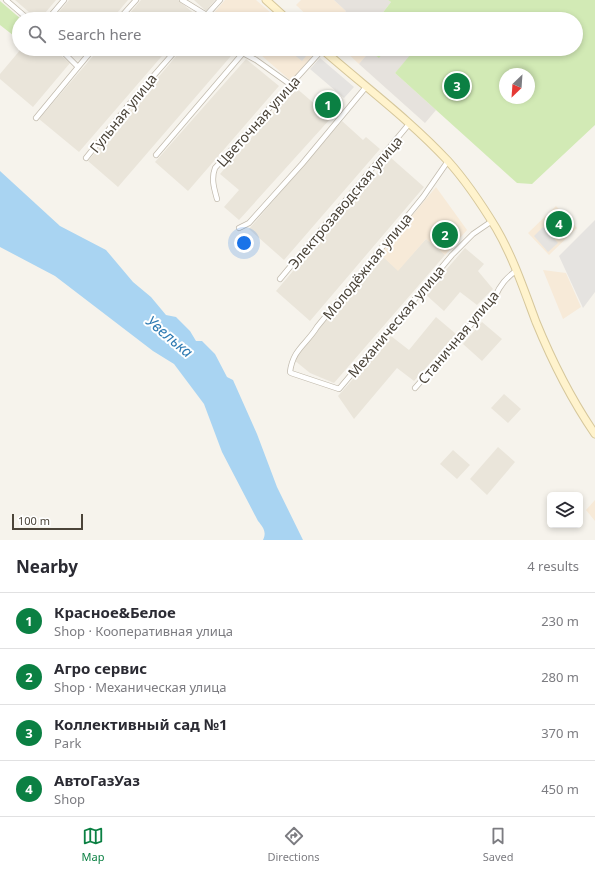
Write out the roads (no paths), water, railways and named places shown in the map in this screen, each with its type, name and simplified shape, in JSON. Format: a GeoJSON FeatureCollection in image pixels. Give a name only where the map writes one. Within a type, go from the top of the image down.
{"type":"FeatureCollection","features":[{"type":"Feature","properties":{"kind":"main road"},"geometry":{"type":"LineString","coordinates":[[266,0],[279,12]]}},
{"type":"Feature","properties":{"kind":"main road"},"geometry":{"type":"LineString","coordinates":[[330,56],[409,124],[448,161],[470,189],[492,221],[517,270],[536,321],[556,367],[582,415],[595,434]]}},
{"type":"Feature","properties":{"kind":"street"},"geometry":{"type":"LineString","coordinates":[[6,0],[20,12]]}},
{"type":"Feature","properties":{"kind":"street"},"geometry":{"type":"LineString","coordinates":[[54,12],[64,0]]}},
{"type":"Feature","properties":{"kind":"street"},"geometry":{"type":"LineString","coordinates":[[125,12],[136,0]]}},
{"type":"Feature","properties":{"kind":"street"},"geometry":{"type":"LineString","coordinates":[[182,0],[198,12]]}},
{"type":"Feature","properties":{"kind":"street"},"geometry":{"type":"LineString","coordinates":[[209,12],[220,0]]}},
{"type":"Feature","properties":{"kind":"street"},"geometry":{"type":"LineString","coordinates":[[67,56],[78,67]]}},
{"type":"Feature","properties":{"kind":"street"},"geometry":{"type":"LineString","coordinates":[[36,118],[87,56]]}},
{"type":"Feature","properties":{"kind":"street","name":"Гульная улица"},"geometry":{"type":"LineString","coordinates":[[86,158],[135,97],[171,56]]}},
{"type":"Feature","properties":{"kind":"street"},"geometry":{"type":"LineString","coordinates":[[156,155],[238,56]]}},
{"type":"Feature","properties":{"kind":"street"},"geometry":{"type":"LineString","coordinates":[[250,56],[291,85]]}},
{"type":"Feature","properties":{"kind":"street","name":"Цветочная улица"},"geometry":{"type":"LineString","coordinates":[[217,199],[213,185],[213,174],[215,168],[316,56]]}},
{"type":"Feature","properties":{"kind":"street"},"geometry":{"type":"LineString","coordinates":[[239,228],[249,223],[302,164],[366,87]]}},
{"type":"Feature","properties":{"kind":"street","name":"Электрозаводская улица"},"geometry":{"type":"LineString","coordinates":[[280,279],[409,124]]}},
{"type":"Feature","properties":{"kind":"street","name":"Молодёжная улица"},"geometry":{"type":"LineString","coordinates":[[290,372],[292,360],[297,350],[313,334],[322,320],[423,197],[448,161]]}},
{"type":"Feature","properties":{"kind":"street","name":"Механическая улица"},"geometry":{"type":"LineString","coordinates":[[290,372],[339,389],[452,255],[473,234],[492,221]]}},
{"type":"Feature","properties":{"kind":"street","name":"Станичная улица"},"geometry":{"type":"LineString","coordinates":[[415,388],[495,297],[501,284],[508,276],[517,270]]}},
{"type":"Feature","properties":{"kind":"water","name":"Увелька"},"geometry":{"type":"Polygon","coordinates":[[[0,171],[60,226],[106,250],[133,282],[151,297],[166,315],[176,317],[190,331],[196,341],[202,341],[215,354],[227,377],[233,380],[257,434],[277,487],[303,540],[263,540],[265,534],[264,530],[222,452],[204,404],[174,364],[153,351],[55,276],[0,247],[0,171]]]}},
{"type":"Feature","properties":{"kind":"place","name":"Коллективный сад №1"},"geometry":{"type":"Point","coordinates":[457,86]}},
{"type":"Feature","properties":{"kind":"place","name":"Красное&Белое"},"geometry":{"type":"Point","coordinates":[328,105]}},
{"type":"Feature","properties":{"kind":"place","name":"АвтоГазУаз"},"geometry":{"type":"Point","coordinates":[559,224]}},
{"type":"Feature","properties":{"kind":"place","name":"Агро сервис"},"geometry":{"type":"Point","coordinates":[445,235]}}]}
